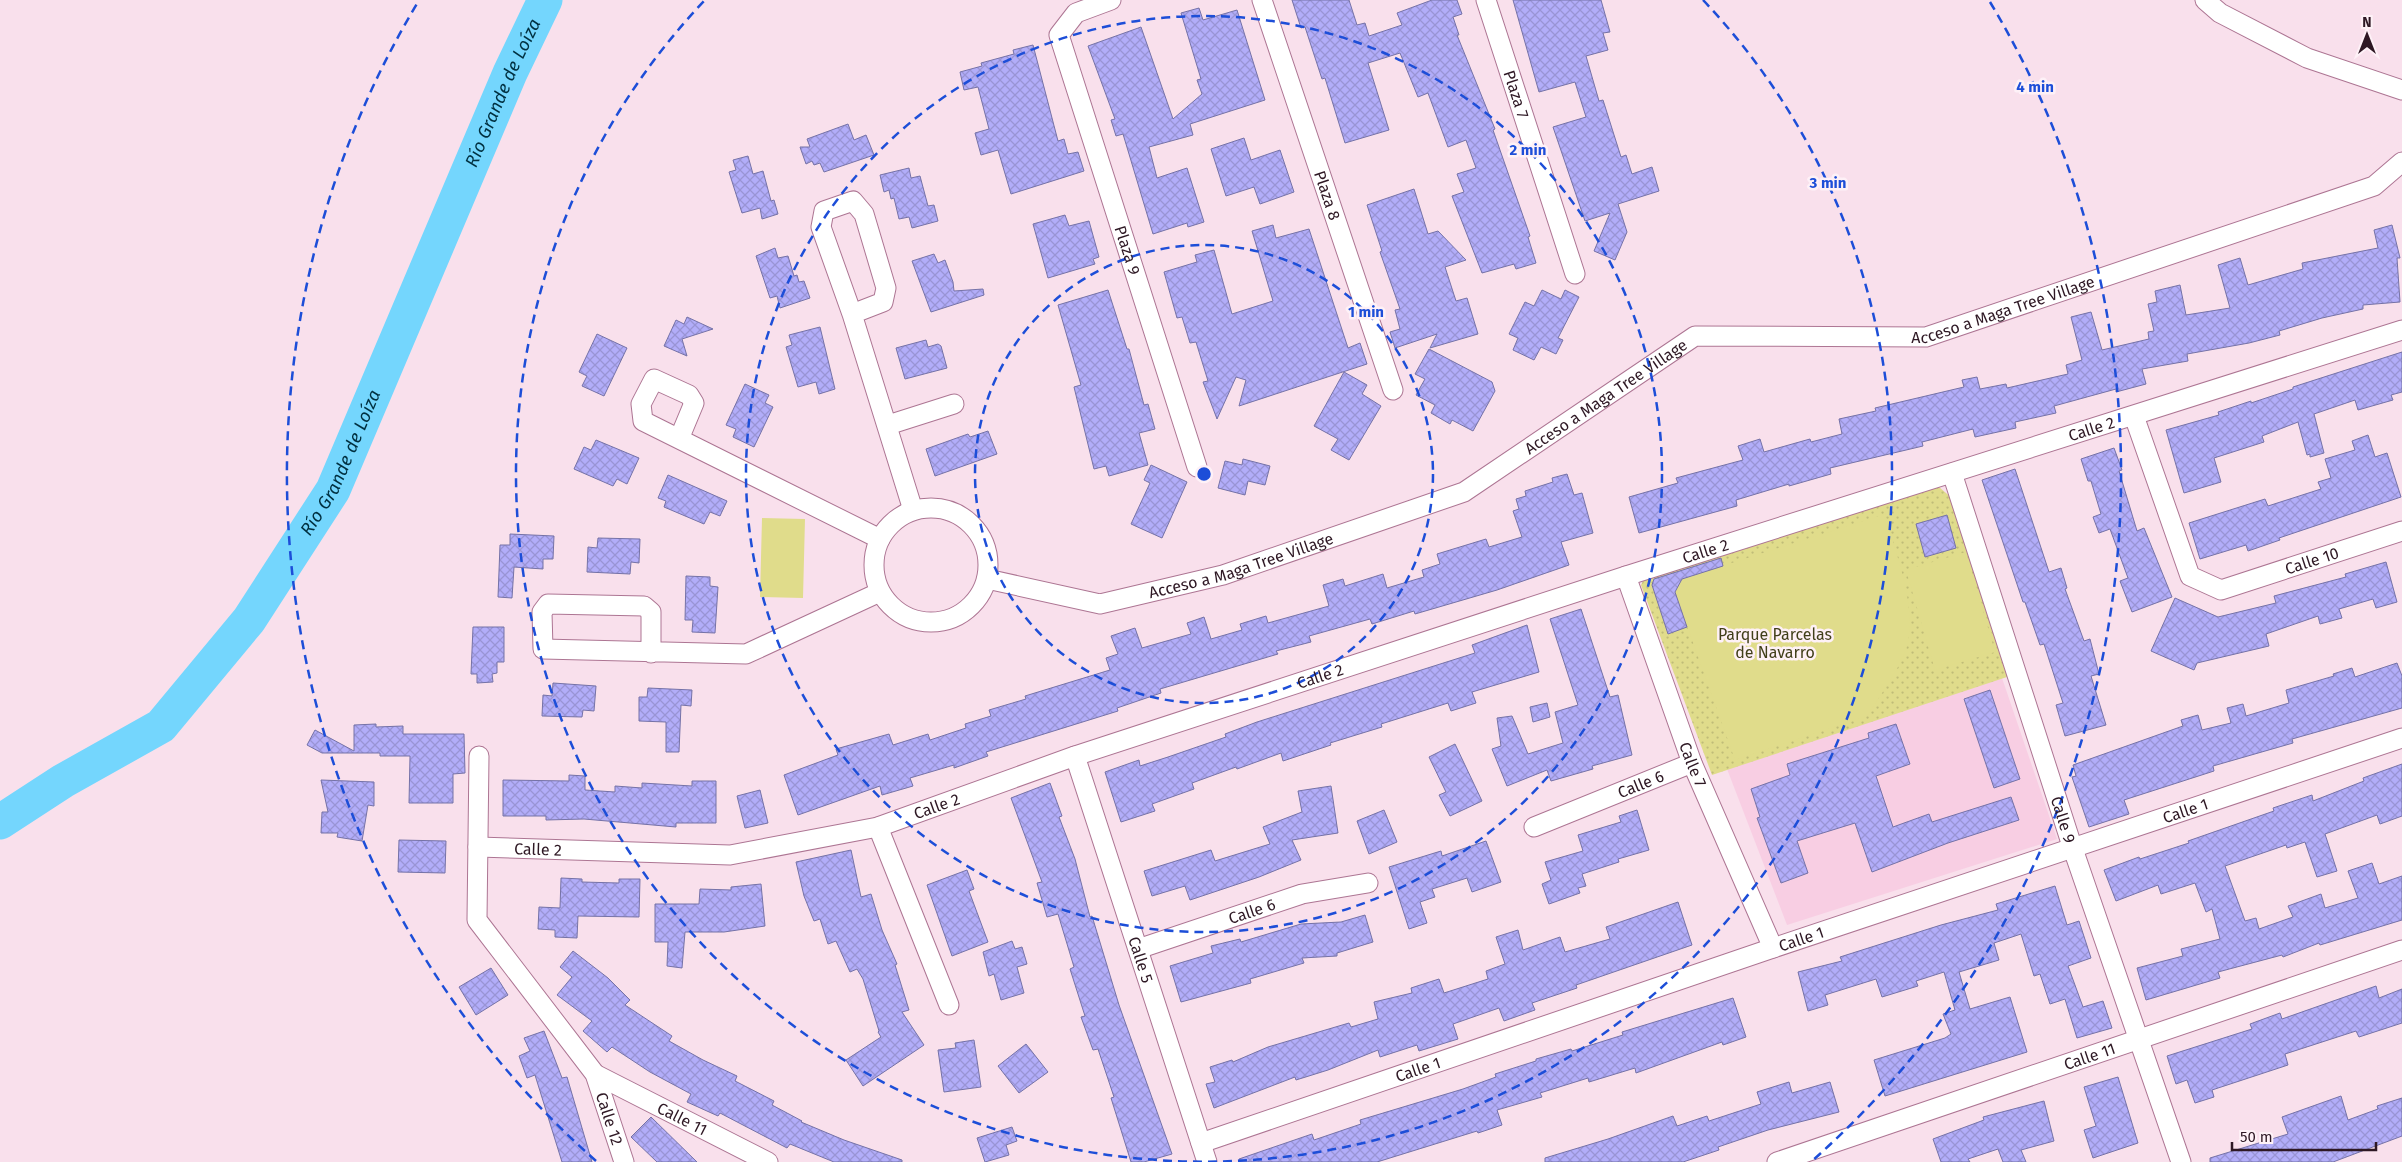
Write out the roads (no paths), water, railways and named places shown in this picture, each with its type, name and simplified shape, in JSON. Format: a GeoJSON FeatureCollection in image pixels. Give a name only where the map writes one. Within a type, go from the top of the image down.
{"type":"FeatureCollection","features":[{"type":"Feature","properties":{"kind":"street","name":"Plaza 9"},"geometry":{"type":"LineString","coordinates":[[1111,0],[1076,13],[1059,35],[1197,466]]}},
{"type":"Feature","properties":{"kind":"street","name":"Plaza 8"},"geometry":{"type":"LineString","coordinates":[[1262,0],[1393,390]]}},
{"type":"Feature","properties":{"kind":"street","name":"Plaza 7"},"geometry":{"type":"LineString","coordinates":[[1486,0],[1575,274]]}},
{"type":"Feature","properties":{"kind":"street"},"geometry":{"type":"LineString","coordinates":[[2205,0],[2220,13],[2307,58],[2402,90]]}},
{"type":"Feature","properties":{"kind":"street","name":"Acceso a Maga Tree Village"},"geometry":{"type":"LineString","coordinates":[[987,579],[1100,604],[1223,575],[1464,492],[1696,336],[1926,337],[2374,186],[2402,162]]}},
{"type":"Feature","properties":{"kind":"street"},"geometry":{"type":"LineString","coordinates":[[852,314],[883,302],[886,288],[864,214],[853,201],[824,211],[821,227],[852,314],[913,510]]}},
{"type":"Feature","properties":{"kind":"street","name":"Calle 2"},"geometry":{"type":"LineString","coordinates":[[478,847],[730,855],[878,827],[1075,756],[1626,576],[2402,330]]}},
{"type":"Feature","properties":{"kind":"street"},"geometry":{"type":"LineString","coordinates":[[888,425],[954,404]]}},
{"type":"Feature","properties":{"kind":"street","name":"Calle 10"},"geometry":{"type":"LineString","coordinates":[[2134,416],[2190,576],[2221,590],[2402,531]]}},
{"type":"Feature","properties":{"kind":"street"},"geometry":{"type":"LineString","coordinates":[[679,439],[880,539]]}},
{"type":"Feature","properties":{"kind":"street","name":"Calle 9"},"geometry":{"type":"LineString","coordinates":[[1952,473],[2073,849],[2181,1162]]}},
{"type":"Feature","properties":{"kind":"street"},"geometry":{"type":"LineString","coordinates":[[930,508],[948,510],[963,518],[976,529],[985,544],[988,562],[987,579],[978,597],[965,611],[947,619],[928,622],[909,617],[892,607],[880,592],[874,574],[874,556],[880,539],[888,526],[899,517],[913,510],[930,508]]}},
{"type":"Feature","properties":{"kind":"street","name":"Calle 7"},"geometry":{"type":"LineString","coordinates":[[1626,576],[1692,763],[1773,948]]}},
{"type":"Feature","properties":{"kind":"street"},"geometry":{"type":"LineString","coordinates":[[651,653],[651,612],[644,606],[548,604],[542,612],[543,649],[651,653],[746,654],[880,592]]}},
{"type":"Feature","properties":{"kind":"street","name":"Calle 1"},"geometry":{"type":"LineString","coordinates":[[1201,1143],[1773,948],[2402,738]]}},
{"type":"Feature","properties":{"kind":"street"},"geometry":{"type":"LineString","coordinates":[[479,756],[477,920],[595,1074]]}},
{"type":"Feature","properties":{"kind":"street","name":"Calle 5"},"geometry":{"type":"LineString","coordinates":[[1075,756],[1207,1162]]}},
{"type":"Feature","properties":{"kind":"street","name":"Calle 6"},"geometry":{"type":"LineString","coordinates":[[1534,828],[1692,763]]}},
{"type":"Feature","properties":{"kind":"street"},"geometry":{"type":"LineString","coordinates":[[878,827],[949,1005]]}},
{"type":"Feature","properties":{"kind":"street","name":"Calle 6"},"geometry":{"type":"LineString","coordinates":[[1138,949],[1302,894],[1368,883]]}},
{"type":"Feature","properties":{"kind":"street","name":"Calle 11"},"geometry":{"type":"LineString","coordinates":[[1778,1162],[2402,950]]}},
{"type":"Feature","properties":{"kind":"street","name":"Calle 12"},"geometry":{"type":"LineString","coordinates":[[595,1074],[624,1162]]}},
{"type":"Feature","properties":{"kind":"street","name":"Calle 11"},"geometry":{"type":"LineString","coordinates":[[595,1074],[768,1162]]}},
{"type":"Feature","properties":{"kind":"waterway","name":"Río Grande de Loíza"},"geometry":{"type":"LineString","coordinates":[[0,822],[63,781],[161,726],[249,620],[333,490],[510,73],[545,0]]}},
{"type":"Feature","properties":{"kind":"park label","name":"Parque Parcelas de Navarro"},"geometry":{"type":"Point","coordinates":[1775,643]}}]}
